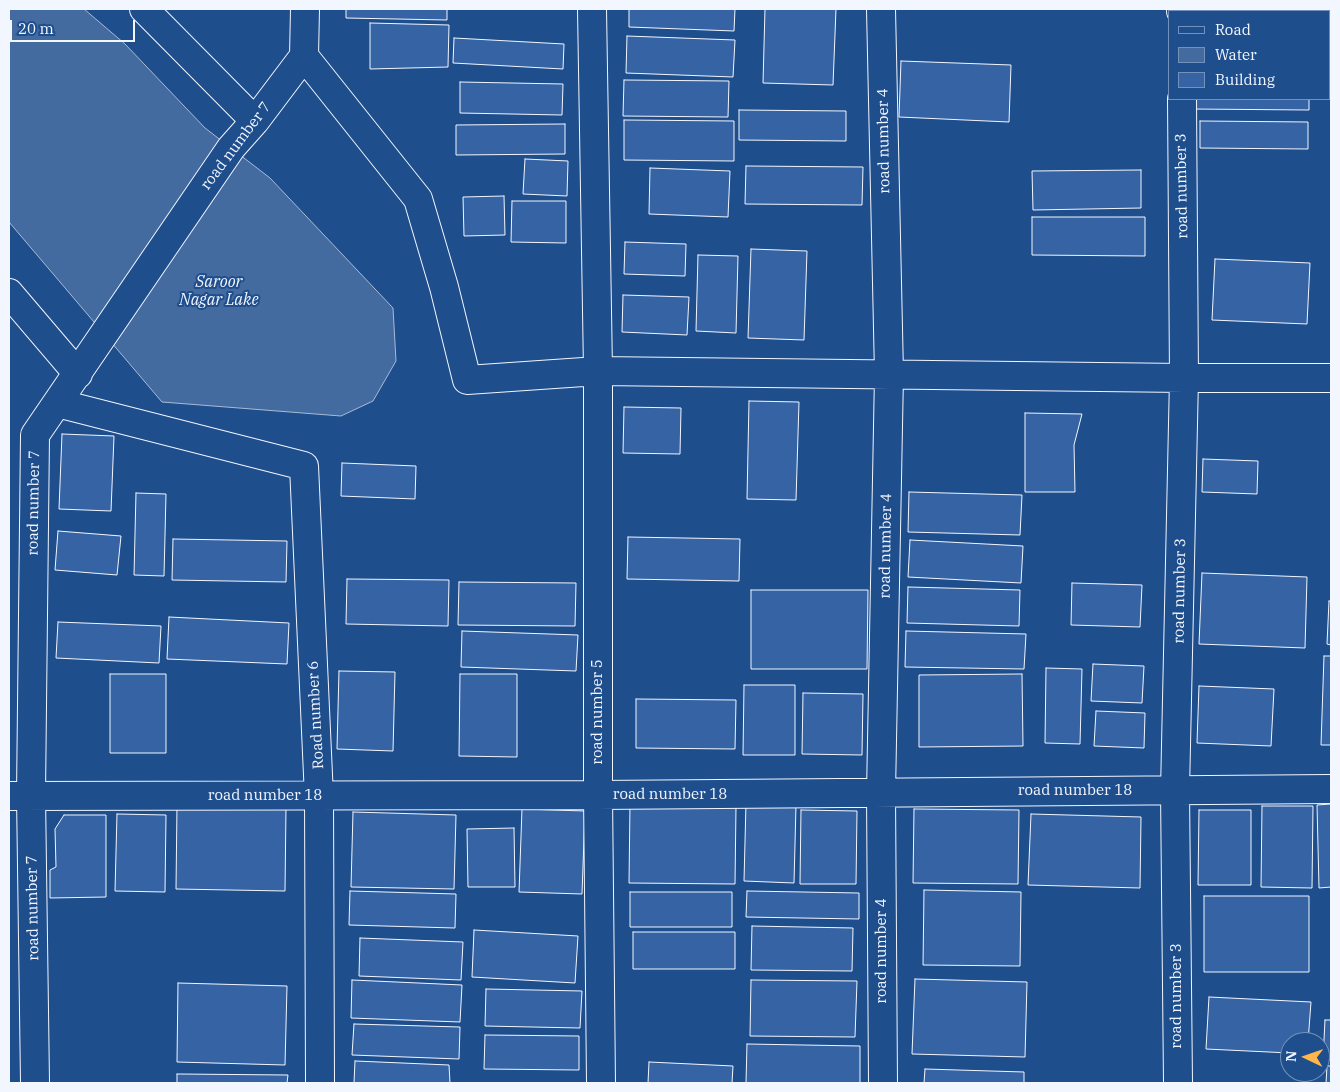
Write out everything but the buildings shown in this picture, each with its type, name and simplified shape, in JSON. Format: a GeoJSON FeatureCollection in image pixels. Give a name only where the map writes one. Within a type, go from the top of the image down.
{"type":"FeatureCollection","features":[{"type":"Feature","properties":{"kind":"street"},"geometry":{"type":"LineString","coordinates":[[144,9],[255,121]]}},
{"type":"Feature","properties":{"kind":"street"},"geometry":{"type":"LineString","coordinates":[[305,9],[304,56],[418,199],[444,287],[467,380],[598,370],[1184,378],[1331,378]]}},
{"type":"Feature","properties":{"kind":"street","name":"road number 5"},"geometry":{"type":"LineString","coordinates":[[592,9],[598,370],[598,796],[602,1083]]}},
{"type":"Feature","properties":{"kind":"street","name":"road number 4"},"geometry":{"type":"LineString","coordinates":[[881,9],[889,374],[881,793],[883,1083]]}},
{"type":"Feature","properties":{"kind":"street","name":"road number 7"},"geometry":{"type":"LineString","coordinates":[[35,1083],[20,796],[35,435],[231,148],[255,121],[304,56]]}},
{"type":"Feature","properties":{"kind":"street","name":"road number 3"},"geometry":{"type":"LineString","coordinates":[[1178,1083],[1175,790],[1184,378],[1182,100]]}},
{"type":"Feature","properties":{"kind":"street"},"geometry":{"type":"LineString","coordinates":[[9,293],[78,374]]}},
{"type":"Feature","properties":{"kind":"street","name":"Road number 6"},"geometry":{"type":"LineString","coordinates":[[57,403],[304,466],[320,797],[320,1083]]}},
{"type":"Feature","properties":{"kind":"street","name":"road number 18"},"geometry":{"type":"LineString","coordinates":[[20,796],[598,796],[1331,789]]}},
{"type":"Feature","properties":{"kind":"water","name":"Saroor Nagar Lake"},"geometry":{"type":"Polygon","coordinates":[[[9,9],[84,9],[125,44],[205,128],[270,178],[393,308],[396,361],[373,401],[341,416],[162,402],[9,222],[9,9]]]}}]}
